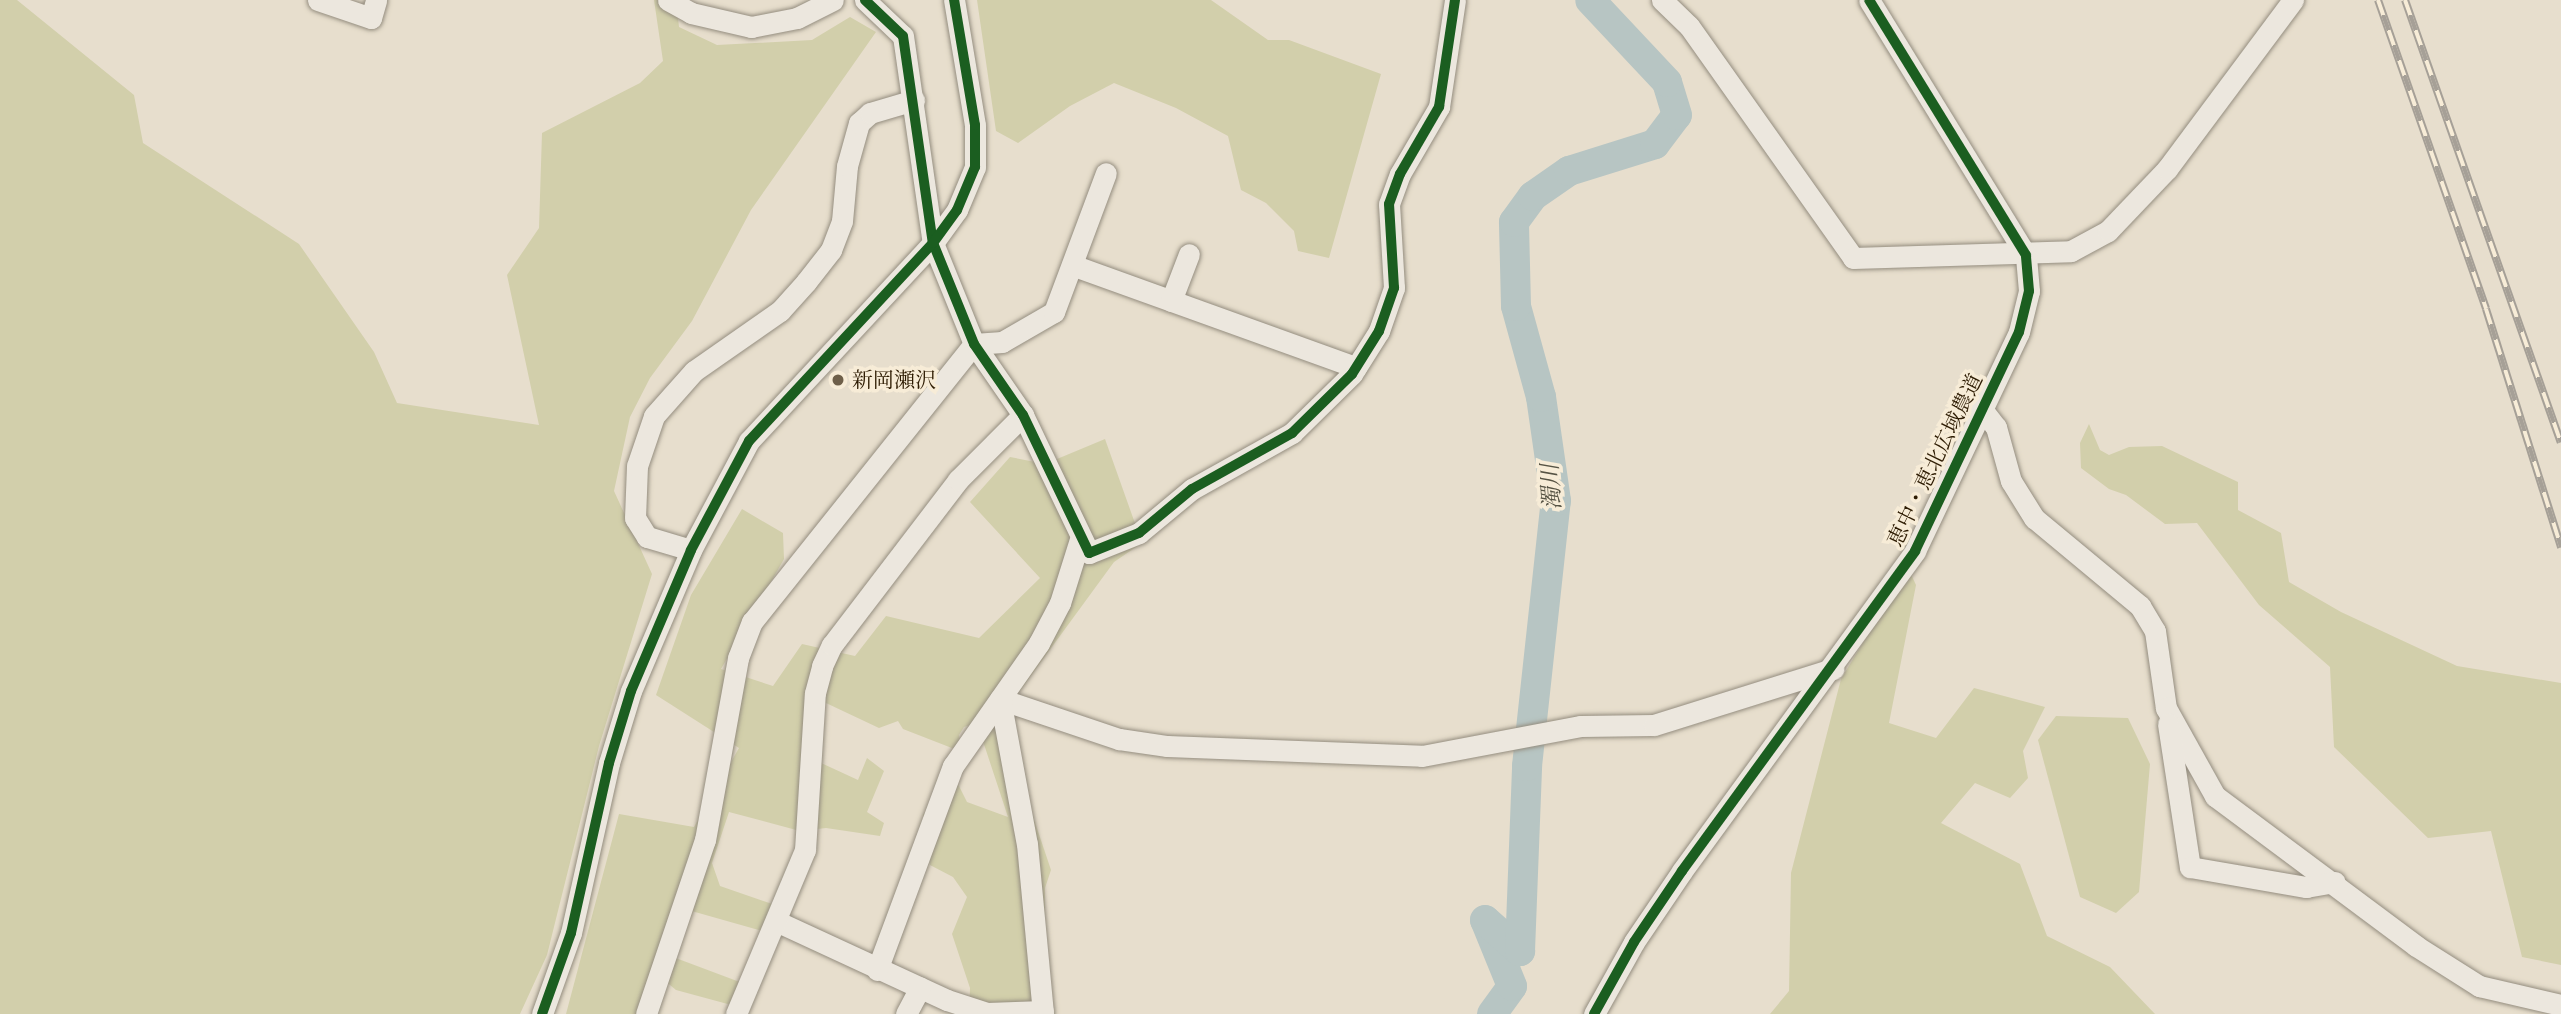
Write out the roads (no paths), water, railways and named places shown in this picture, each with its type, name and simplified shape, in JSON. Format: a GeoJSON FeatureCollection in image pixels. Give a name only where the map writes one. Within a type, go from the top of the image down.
{"type":"FeatureCollection","features":[{"type":"Feature","properties":{"kind":"street"},"geometry":{"type":"LineString","coordinates":[[318,0],[371,18],[376,0]]}},
{"type":"Feature","properties":{"kind":"street"},"geometry":{"type":"LineString","coordinates":[[668,0],[691,13],[751,27],[797,18],[833,0]]}},
{"type":"Feature","properties":{"kind":"street"},"geometry":{"type":"LineString","coordinates":[[865,0],[903,36],[933,243],[974,344],[1023,415],[1089,553],[1139,533],[1192,489],[1292,433],[1356,367],[1379,331],[1394,288],[1389,204],[1400,174],[1438,107],[1455,0]]}},
{"type":"Feature","properties":{"kind":"street"},"geometry":{"type":"LineString","coordinates":[[542,1014],[571,933],[609,763],[631,691],[691,550],[749,441],[933,243],[957,210],[975,167],[975,125],[954,0]]}},
{"type":"Feature","properties":{"kind":"street"},"geometry":{"type":"LineString","coordinates":[[1662,0],[1689,26],[1853,258],[2026,255],[2071,251],[2108,231],[2167,169],[2293,0]]}},
{"type":"Feature","properties":{"kind":"street","name":"恵中・恵北広域農道"},"geometry":{"type":"LineString","coordinates":[[1594,1014],[1634,942],[1682,871],[1833,668],[1915,551],[1981,408],[2020,332],[2029,291],[2026,255],[1869,0]]}},
{"type":"Feature","properties":{"kind":"street"},"geometry":{"type":"LineString","coordinates":[[691,550],[647,537],[635,518],[637,466],[653,416],[694,371],[780,311],[806,282],[831,250],[842,221],[847,166],[859,123],[870,113],[914,100]]}},
{"type":"Feature","properties":{"kind":"street"},"geometry":{"type":"LineString","coordinates":[[646,1014],[705,840],[738,658],[752,621],[974,344],[1002,342],[1054,312],[1106,173]]}},
{"type":"Feature","properties":{"kind":"street"},"geometry":{"type":"LineString","coordinates":[[1171,301],[1189,254]]}},
{"type":"Feature","properties":{"kind":"street"},"geometry":{"type":"LineString","coordinates":[[1072,265],[1356,367]]}},
{"type":"Feature","properties":{"kind":"street"},"geometry":{"type":"LineString","coordinates":[[1981,408],[1996,427],[2011,481],[2034,518],[2140,606],[2155,631],[2190,867],[2306,887],[2334,882]]}},
{"type":"Feature","properties":{"kind":"street"},"geometry":{"type":"LineString","coordinates":[[736,1014],[805,850],[815,693],[832,645],[958,480],[1023,415]]}},
{"type":"Feature","properties":{"kind":"street"},"geometry":{"type":"LineString","coordinates":[[877,970],[953,766],[1000,699],[1060,603],[1080,538]]}},
{"type":"Feature","properties":{"kind":"street"},"geometry":{"type":"LineString","coordinates":[[1000,699],[1119,739],[1167,746],[1422,756],[1581,726],[1654,725],[1833,668]]}},
{"type":"Feature","properties":{"kind":"street"},"geometry":{"type":"LineString","coordinates":[[776,920],[877,970],[987,1013],[1043,1012],[1027,844],[1000,699]]}},
{"type":"Feature","properties":{"kind":"street"},"geometry":{"type":"LineString","coordinates":[[2166,708],[2215,796],[2334,882],[2416,946],[2479,986],[2561,1005]]}},
{"type":"Feature","properties":{"kind":"street"},"geometry":{"type":"LineString","coordinates":[[906,1014],[920,988]]}},
{"type":"Feature","properties":{"kind":"waterway","name":"濁川"},"geometry":{"type":"LineString","coordinates":[[1492,1014],[1512,986],[1485,920],[1520,951],[1527,766],[1556,501],[1541,397],[1516,306],[1514,222],[1533,196],[1569,171],[1655,144],[1677,115],[1667,82],[1590,0]]}},
{"type":"Feature","properties":{"kind":"railway"},"geometry":{"type":"LineString","coordinates":[[2378,0],[2486,309],[2561,547]]}},
{"type":"Feature","properties":{"kind":"railway"},"geometry":{"type":"LineString","coordinates":[[2405,0],[2561,442]]}},
{"type":"Feature","properties":{"kind":"place","name":"新岡瀬沢"},"geometry":{"type":"Point","coordinates":[838,380]}}]}
